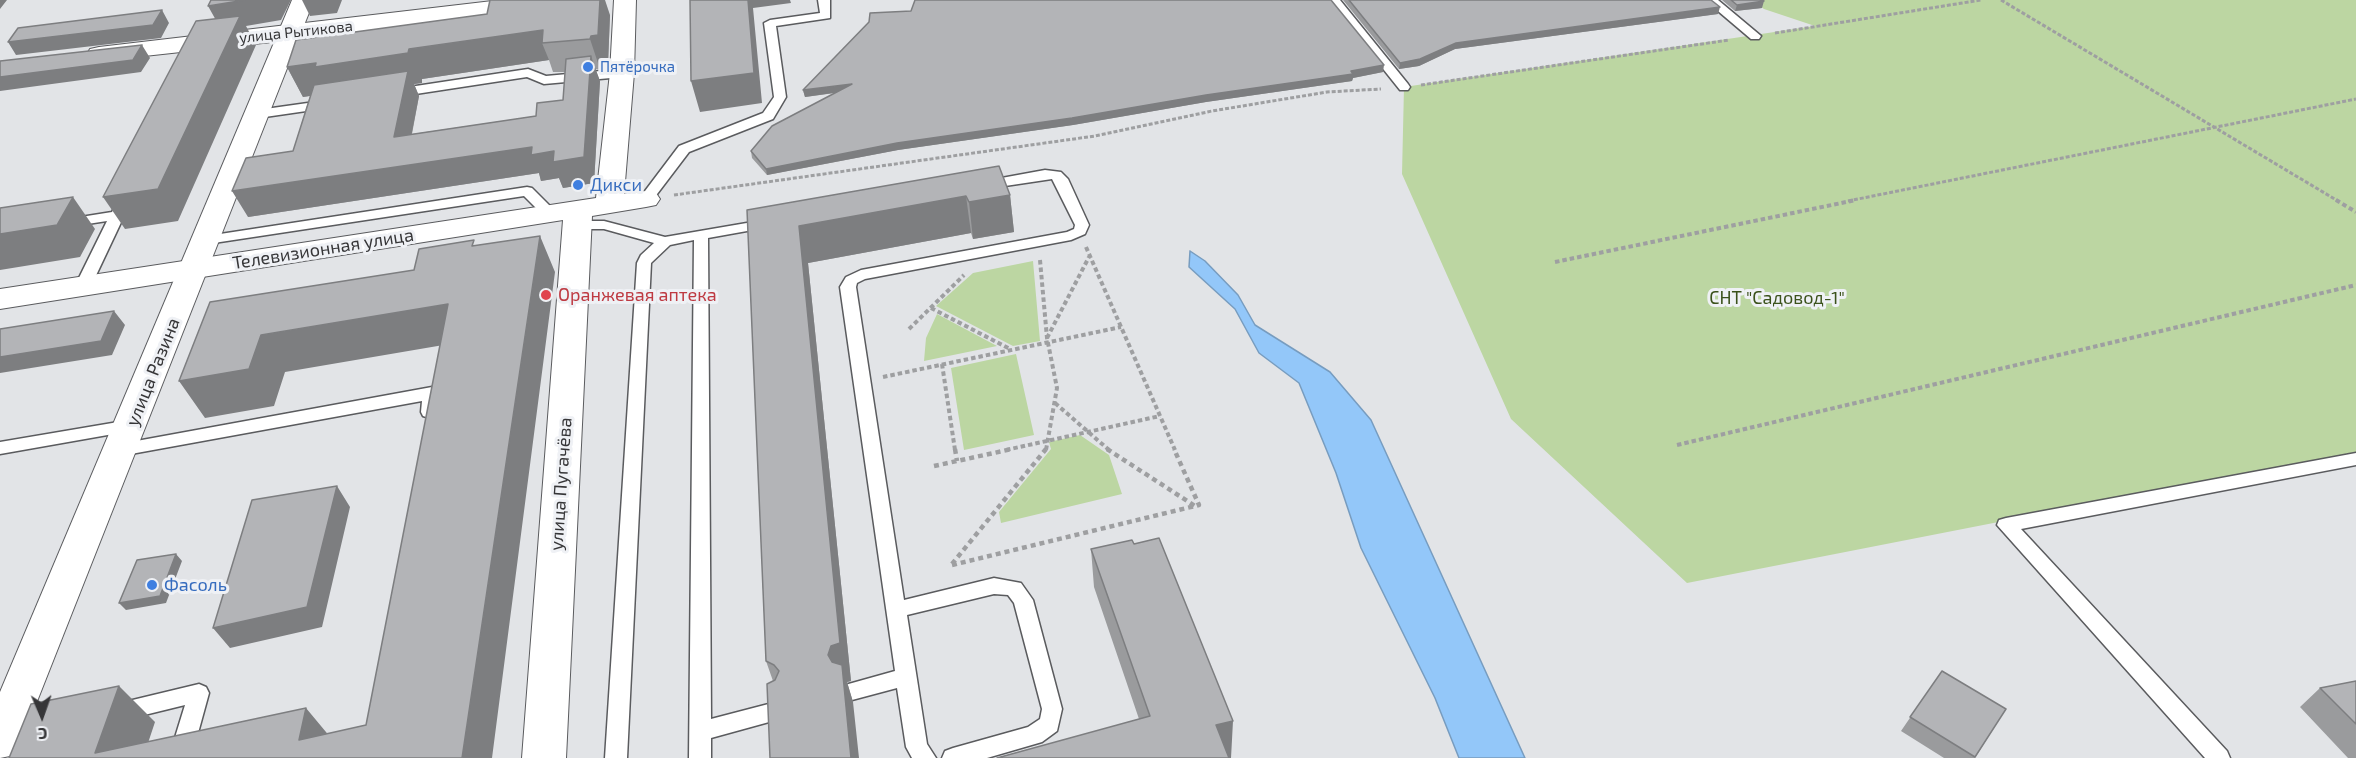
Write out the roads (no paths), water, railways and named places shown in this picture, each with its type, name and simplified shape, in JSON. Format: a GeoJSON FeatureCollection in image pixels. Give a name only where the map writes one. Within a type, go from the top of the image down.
{"type":"FeatureCollection","features":[{"type":"Feature","properties":{"kind":"street","name":"улица Разина"},"geometry":{"type":"LineString","coordinates":[[11,739],[125,438],[303,0]]}},
{"type":"Feature","properties":{"kind":"street","name":"улица Рытикова"},"geometry":{"type":"LineString","coordinates":[[71,57],[200,45],[556,0]]}},
{"type":"Feature","properties":{"kind":"street","name":"улица Пугачёва"},"geometry":{"type":"LineString","coordinates":[[543,758],[579,214],[622,73],[625,0]]}},
{"type":"Feature","properties":{"kind":"street","name":"Телевизионная улица"},"geometry":{"type":"LineString","coordinates":[[0,299],[83,286],[201,255],[579,214],[646,199]]}},
{"type":"Feature","properties":{"kind":"lane"},"geometry":{"type":"LineString","coordinates":[[646,199],[684,149],[768,116],[780,97],[770,23],[826,16],[824,0]]}},
{"type":"Feature","properties":{"kind":"lane"},"geometry":{"type":"LineString","coordinates":[[1334,0],[1404,87]]}},
{"type":"Feature","properties":{"kind":"lane"},"geometry":{"type":"LineString","coordinates":[[1711,0],[1755,36]]}},
{"type":"Feature","properties":{"kind":"lane"},"geometry":{"type":"LineString","coordinates":[[387,95],[528,73],[543,80],[622,73]]}},
{"type":"Feature","properties":{"kind":"lane"},"geometry":{"type":"LineString","coordinates":[[258,114],[340,102]]}},
{"type":"Feature","properties":{"kind":"lane"},"geometry":{"type":"LineString","coordinates":[[925,758],[917,747],[848,287],[851,280],[861,275],[1071,236],[1079,232],[1082,225],[1061,179],[1056,175],[1045,174],[965,188]]}},
{"type":"Feature","properties":{"kind":"lane"},"geometry":{"type":"LineString","coordinates":[[83,286],[133,184]]}},
{"type":"Feature","properties":{"kind":"lane"},"geometry":{"type":"LineString","coordinates":[[579,214],[604,225],[664,242],[782,221]]}},
{"type":"Feature","properties":{"kind":"lane"},"geometry":{"type":"LineString","coordinates":[[59,224],[118,215]]}},
{"type":"Feature","properties":{"kind":"lane"},"geometry":{"type":"LineString","coordinates":[[700,758],[701,235]]}},
{"type":"Feature","properties":{"kind":"lane"},"geometry":{"type":"LineString","coordinates":[[616,758],[644,263],[646,258],[664,242]]}},
{"type":"Feature","properties":{"kind":"lane"},"geometry":{"type":"LineString","coordinates":[[0,448],[125,438],[432,393],[426,428]]}},
{"type":"Feature","properties":{"kind":"lane"},"geometry":{"type":"LineString","coordinates":[[2219,758],[2006,525],[2356,459]]}},
{"type":"Feature","properties":{"kind":"lane"},"geometry":{"type":"LineString","coordinates":[[896,610],[994,586],[1014,588],[1023,600],[1052,709],[1050,724],[1034,735],[953,758]]}},
{"type":"Feature","properties":{"kind":"lane"},"geometry":{"type":"LineString","coordinates":[[852,692],[906,677]]}},
{"type":"Feature","properties":{"kind":"lane"},"geometry":{"type":"LineString","coordinates":[[100,717],[199,693],[184,744]]}},
{"type":"Feature","properties":{"kind":"lane"},"geometry":{"type":"LineString","coordinates":[[700,731],[780,710]]}},
{"type":"Feature","properties":{"kind":"water"},"geometry":{"type":"Polygon","coordinates":[[[1190,251],[1205,261],[1238,295],[1255,325],[1330,372],[1371,420],[1525,758],[1459,758],[1435,698],[1361,548],[1336,473],[1299,383],[1259,353],[1235,309],[1189,267],[1190,251]]]}},
{"type":"Feature","properties":{"kind":"place","name":"Пятёрочка"},"geometry":{"type":"Point","coordinates":[588,67]}},
{"type":"Feature","properties":{"kind":"place","name":"Дикси"},"geometry":{"type":"Point","coordinates":[578,185]}},
{"type":"Feature","properties":{"kind":"place","name":"Оранжевая аптека"},"geometry":{"type":"Point","coordinates":[546,295]}},
{"type":"Feature","properties":{"kind":"place","name":"Фасоль"},"geometry":{"type":"Point","coordinates":[152,585]}},
{"type":"Feature","properties":{"kind":"park label","name":"СНТ \"Садовод-1\""},"geometry":{"type":"Point","coordinates":[1777,298]}}]}
